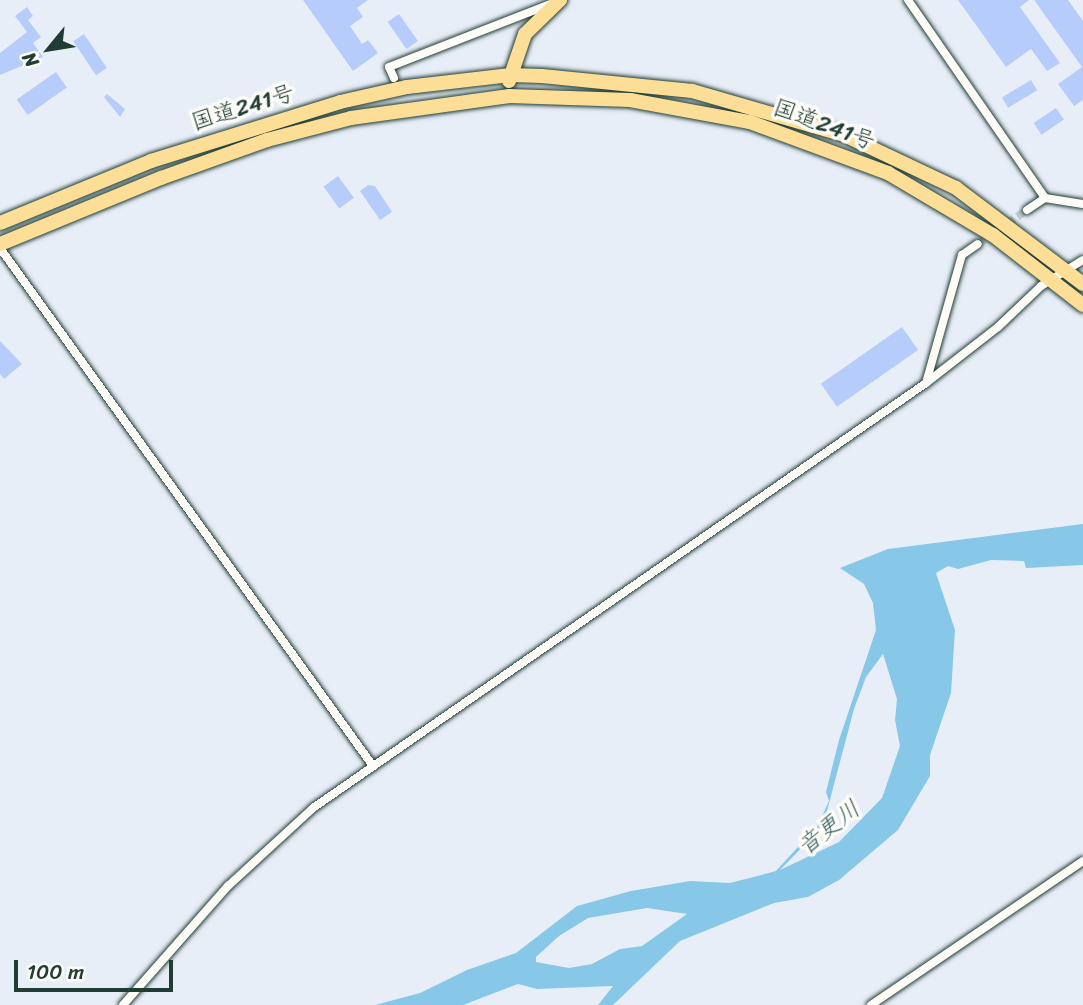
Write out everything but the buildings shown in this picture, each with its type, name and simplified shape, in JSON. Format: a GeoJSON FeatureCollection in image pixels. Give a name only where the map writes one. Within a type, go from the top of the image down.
{"type":"FeatureCollection","features":[{"type":"Feature","properties":{"kind":"highway"},"geometry":{"type":"LineString","coordinates":[[509,96],[510,75],[525,34],[559,0]]}},
{"type":"Feature","properties":{"kind":"highway","name":"国道241号"},"geometry":{"type":"LineString","coordinates":[[0,223],[151,161],[267,123],[407,87],[510,75],[692,91],[844,135],[956,188],[1067,269],[1083,284]]}},
{"type":"Feature","properties":{"kind":"highway","name":"国道241号"},"geometry":{"type":"LineString","coordinates":[[0,246],[267,140],[351,118],[509,96],[630,100],[685,108],[828,148],[888,173],[948,206],[1052,279],[1080,303]]}},
{"type":"Feature","properties":{"kind":"street"},"geometry":{"type":"LineString","coordinates":[[394,78],[389,67],[559,0]]}},
{"type":"Feature","properties":{"kind":"street"},"geometry":{"type":"LineString","coordinates":[[908,0],[1045,198]]}},
{"type":"Feature","properties":{"kind":"street"},"geometry":{"type":"LineString","coordinates":[[1027,210],[1045,198],[1083,204]]}},
{"type":"Feature","properties":{"kind":"street"},"geometry":{"type":"LineString","coordinates":[[926,383],[962,255],[978,244]]}},
{"type":"Feature","properties":{"kind":"street"},"geometry":{"type":"LineString","coordinates":[[0,246],[373,766]]}},
{"type":"Feature","properties":{"kind":"street"},"geometry":{"type":"LineString","coordinates":[[123,1005],[228,886],[272,843],[373,766],[926,383],[1052,279],[1083,260]]}},
{"type":"Feature","properties":{"kind":"street"},"geometry":{"type":"LineString","coordinates":[[871,1005],[1083,861]]}},
{"type":"Feature","properties":{"kind":"water"},"geometry":{"type":"Polygon","coordinates":[[[1083,524],[1083,565],[1026,568],[1024,561],[991,560],[958,569],[948,566],[936,573],[955,630],[951,693],[930,755],[930,776],[898,830],[839,880],[808,897],[774,903],[680,941],[613,1005],[598,1005],[613,986],[537,989],[518,984],[463,1005],[375,1005],[420,993],[467,970],[516,953],[577,906],[631,891],[690,881],[730,883],[776,871],[818,825],[829,801],[826,792],[839,740],[876,630],[873,603],[864,584],[840,568],[888,549],[1083,524]],[[883,654],[866,677],[854,709],[823,826],[780,870],[839,842],[882,798],[900,746],[895,720],[897,699],[883,654]],[[647,908],[588,918],[559,936],[536,957],[536,962],[569,968],[592,964],[620,949],[642,946],[687,914],[647,908]]]}},
{"type":"Feature","properties":{"kind":"tunnel"},"geometry":{"type":"LineString","coordinates":[[978,244],[1027,210]]}},
{"type":"Feature","properties":{"kind":"water label","name":"音更川"},"geometry":{"type":"Point","coordinates":[829,828]}}]}
